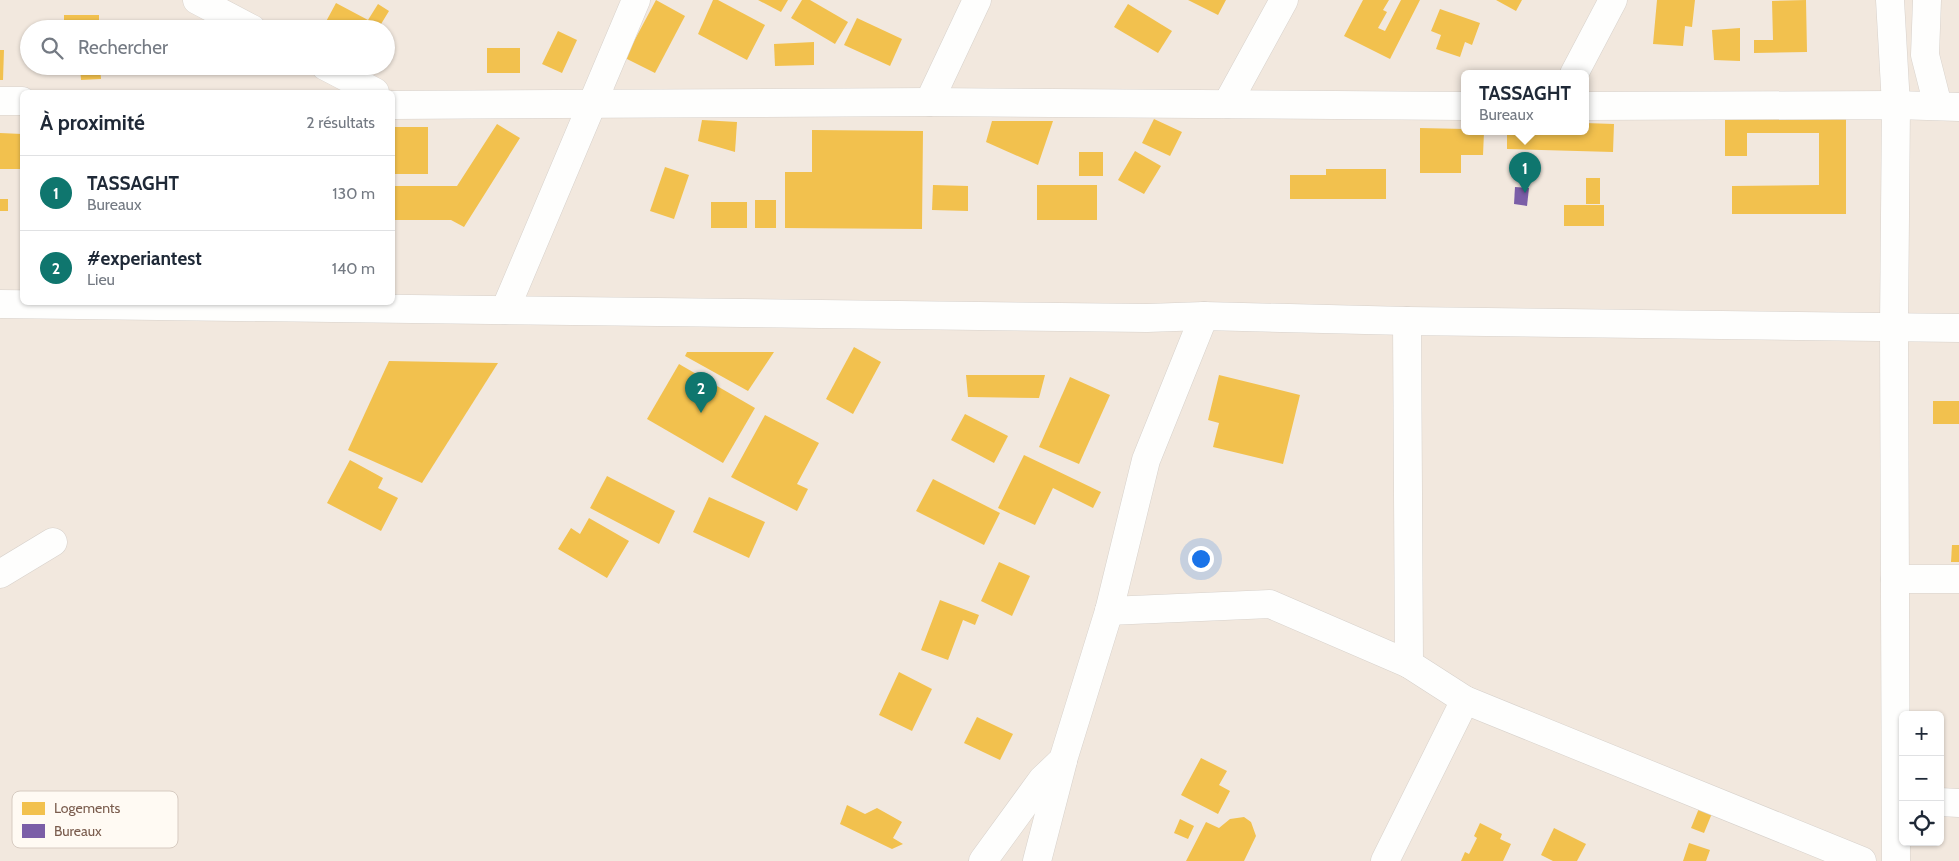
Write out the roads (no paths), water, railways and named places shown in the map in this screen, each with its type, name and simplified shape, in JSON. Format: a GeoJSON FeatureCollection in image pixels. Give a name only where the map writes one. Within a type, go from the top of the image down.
{"type":"FeatureCollection","features":[{"type":"Feature","properties":{"kind":"street"},"geometry":{"type":"LineString","coordinates":[[197,0],[235,20]]}},
{"type":"Feature","properties":{"kind":"street"},"geometry":{"type":"LineString","coordinates":[[505,310],[636,0]]}},
{"type":"Feature","properties":{"kind":"street"},"geometry":{"type":"LineString","coordinates":[[929,102],[977,0]]}},
{"type":"Feature","properties":{"kind":"street"},"geometry":{"type":"LineString","coordinates":[[1227,104],[1284,0]]}},
{"type":"Feature","properties":{"kind":"street"},"geometry":{"type":"LineString","coordinates":[[1576,70],[1613,0]]}},
{"type":"Feature","properties":{"kind":"street"},"geometry":{"type":"LineString","coordinates":[[1890,0],[1896,105],[1894,327],[1895,578],[1899,801],[1896,861]]}},
{"type":"Feature","properties":{"kind":"street"},"geometry":{"type":"LineString","coordinates":[[1589,106],[1949,106],[1926,55],[1927,0]]}},
{"type":"Feature","properties":{"kind":"street"},"geometry":{"type":"LineString","coordinates":[[342,75],[371,90]]}},
{"type":"Feature","properties":{"kind":"street"},"geometry":{"type":"LineString","coordinates":[[0,101],[20,101]]}},
{"type":"Feature","properties":{"kind":"street"},"geometry":{"type":"LineString","coordinates":[[395,104],[929,102],[1461,106]]}},
{"type":"Feature","properties":{"kind":"street"},"geometry":{"type":"LineString","coordinates":[[0,304],[20,304]]}},
{"type":"Feature","properties":{"kind":"street"},"geometry":{"type":"LineString","coordinates":[[84,305],[1147,318],[1204,316],[1407,321],[1959,328]]}},
{"type":"Feature","properties":{"kind":"street"},"geometry":{"type":"LineString","coordinates":[[1037,861],[1063,760],[1109,611],[1146,460],[1204,316]]}},
{"type":"Feature","properties":{"kind":"street"},"geometry":{"type":"LineString","coordinates":[[1407,321],[1409,664]]}},
{"type":"Feature","properties":{"kind":"street"},"geometry":{"type":"LineString","coordinates":[[0,574],[53,542]]}},
{"type":"Feature","properties":{"kind":"street"},"geometry":{"type":"LineString","coordinates":[[1895,578],[1959,580]]}},
{"type":"Feature","properties":{"kind":"street"},"geometry":{"type":"LineString","coordinates":[[1109,611],[1270,604],[1409,664],[1466,700],[1862,861]]}},
{"type":"Feature","properties":{"kind":"street"},"geometry":{"type":"LineString","coordinates":[[1385,861],[1466,700]]}},
{"type":"Feature","properties":{"kind":"street"},"geometry":{"type":"LineString","coordinates":[[983,861],[1042,780],[1063,760]]}},
{"type":"Feature","properties":{"kind":"street"},"geometry":{"type":"LineString","coordinates":[[1944,802],[1959,803]]}},
{"type":"Feature","properties":{"kind":"place","name":"TASSAGHT"},"geometry":{"type":"Point","coordinates":[1525,193]}},
{"type":"Feature","properties":{"kind":"place","name":"#experiantest"},"geometry":{"type":"Point","coordinates":[701,413]}}]}
